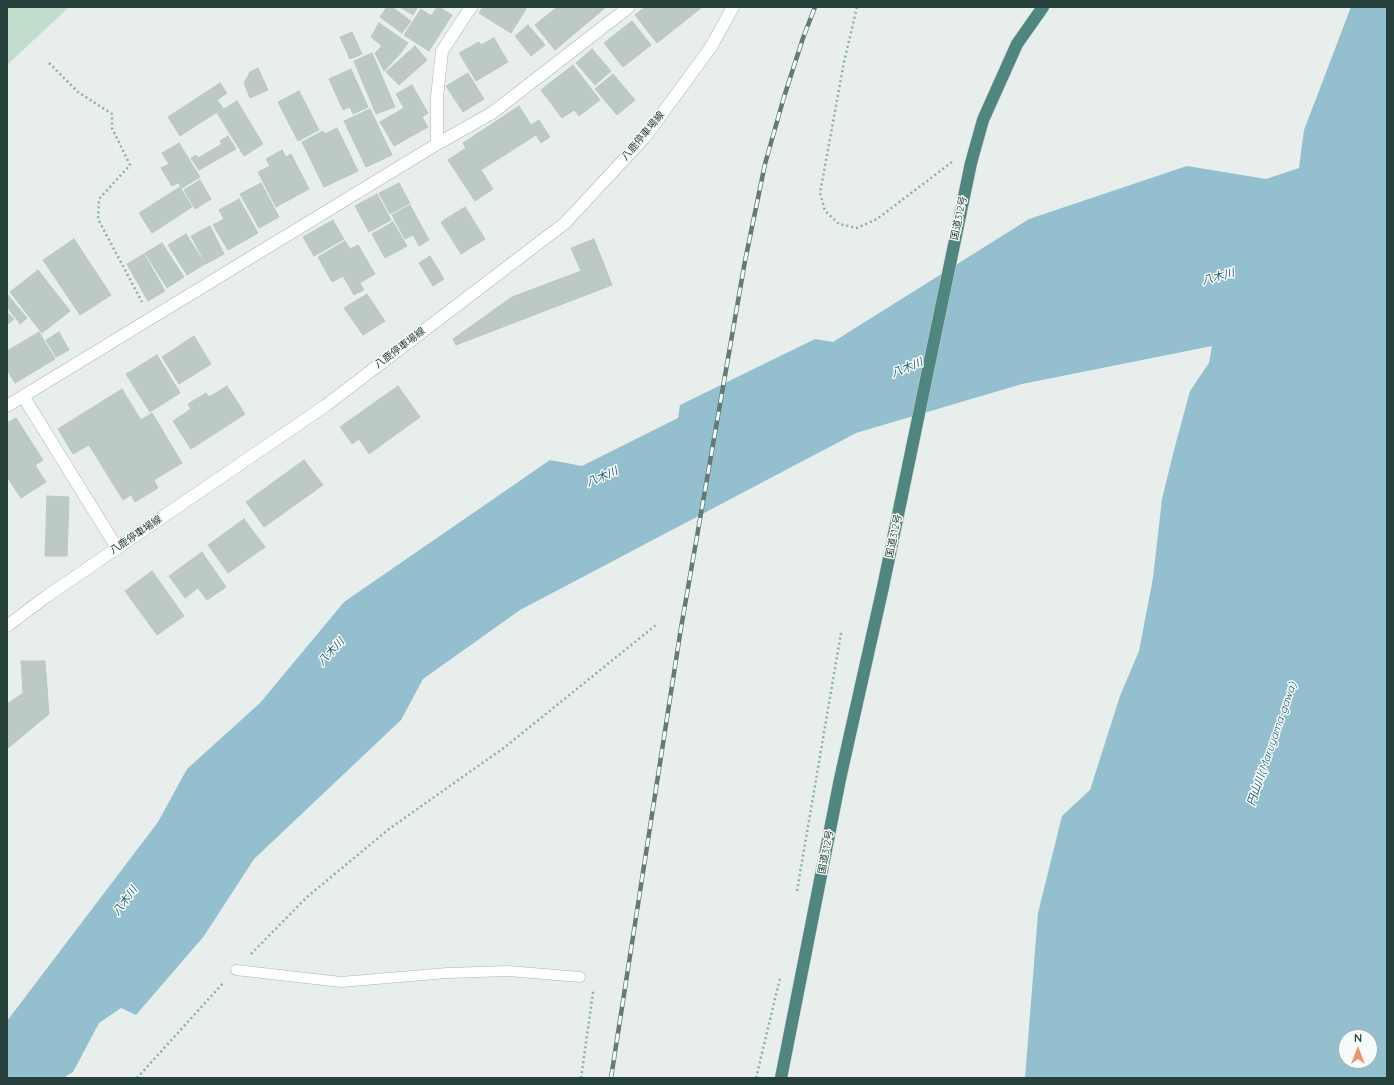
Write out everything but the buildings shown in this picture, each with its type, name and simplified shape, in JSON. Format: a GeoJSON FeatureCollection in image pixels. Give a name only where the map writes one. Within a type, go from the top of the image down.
{"type":"FeatureCollection","features":[{"type":"Feature","properties":{"kind":"highway","name":"国道312号"},"geometry":{"type":"LineString","coordinates":[[781,1078],[840,779],[883,587],[971,163],[983,120],[1017,44],[1043,7]]}},
{"type":"Feature","properties":{"kind":"street"},"geometry":{"type":"LineString","coordinates":[[437,144],[437,96],[442,51],[471,7]]}},
{"type":"Feature","properties":{"kind":"street"},"geometry":{"type":"LineString","coordinates":[[7,406],[437,144],[492,113],[629,7]]}},
{"type":"Feature","properties":{"kind":"street","name":"八鹿停車場線"},"geometry":{"type":"LineString","coordinates":[[7,626],[47,596],[325,406],[565,223],[645,137],[711,47],[733,7]]}},
{"type":"Feature","properties":{"kind":"street"},"geometry":{"type":"LineString","coordinates":[[22,396],[117,548]]}},
{"type":"Feature","properties":{"kind":"lane"},"geometry":{"type":"LineString","coordinates":[[236,970],[342,982],[447,973],[508,971],[580,977]]}},
{"type":"Feature","properties":{"kind":"path"},"geometry":{"type":"LineString","coordinates":[[857,7],[844,62],[820,193],[825,211],[839,224],[857,228],[877,219],[976,144]]}},
{"type":"Feature","properties":{"kind":"path"},"geometry":{"type":"LineString","coordinates":[[49,63],[78,92],[112,114],[112,128],[130,165],[99,199],[98,219],[151,318]]}},
{"type":"Feature","properties":{"kind":"path"},"geometry":{"type":"LineString","coordinates":[[137,1078],[236,970],[307,897],[389,829],[505,747],[656,624]]}},
{"type":"Feature","properties":{"kind":"path"},"geometry":{"type":"LineString","coordinates":[[796,898],[841,633]]}},
{"type":"Feature","properties":{"kind":"path"},"geometry":{"type":"LineString","coordinates":[[580,977],[593,993],[581,1078]]}},
{"type":"Feature","properties":{"kind":"green space"},"geometry":{"type":"Polygon","coordinates":[[[7,7],[69,7],[7,65],[7,7]]]}},
{"type":"Feature","properties":{"kind":"water"},"geometry":{"type":"Polygon","coordinates":[[[1351,7],[1387,7],[1387,1078],[1025,1078],[1038,913],[1062,816],[1090,790],[1120,696],[1139,651],[1153,578],[1162,499],[1190,391],[1209,363],[1212,346],[1022,384],[856,433],[520,610],[423,679],[401,720],[254,859],[204,936],[136,1015],[121,1008],[99,1023],[73,1072],[63,1078],[7,1078],[7,1021],[158,822],[187,769],[260,703],[344,602],[550,460],[582,466],[678,418],[680,405],[815,339],[833,342],[1029,219],[1187,166],[1266,179],[1299,168],[1304,130],[1351,7]]]}},
{"type":"Feature","properties":{"kind":"railway"},"geometry":{"type":"LineString","coordinates":[[611,1078],[681,628],[745,261],[765,164],[784,97],[803,38],[815,7]]}},
{"type":"Feature","properties":{"kind":"water label","name":"八木川"},"geometry":{"type":"Point","coordinates":[1218,277]}},
{"type":"Feature","properties":{"kind":"water label","name":"八木川"},"geometry":{"type":"Point","coordinates":[907,368]}},
{"type":"Feature","properties":{"kind":"water label","name":"八木川"},"geometry":{"type":"Point","coordinates":[602,477]}},
{"type":"Feature","properties":{"kind":"water label","name":"八木川"},"geometry":{"type":"Point","coordinates":[331,652]}},
{"type":"Feature","properties":{"kind":"water label","name":"円山川(Maruyama-gawa)"},"geometry":{"type":"Point","coordinates":[1272,744]}},
{"type":"Feature","properties":{"kind":"water label","name":"八木川"},"geometry":{"type":"Point","coordinates":[125,901]}}]}
